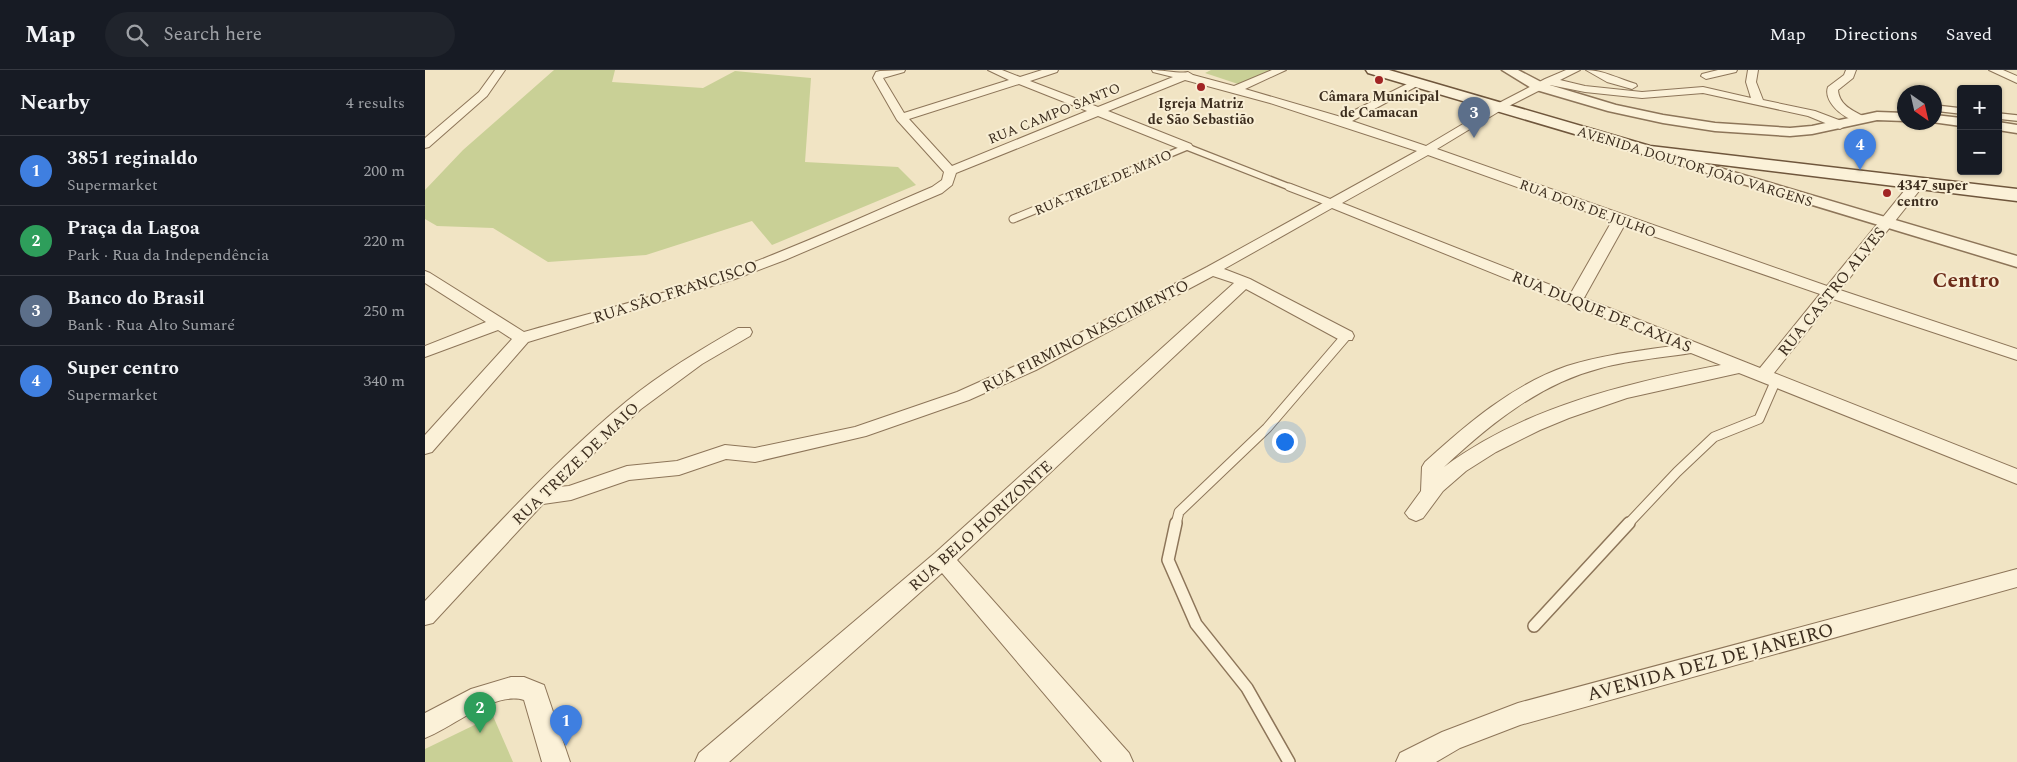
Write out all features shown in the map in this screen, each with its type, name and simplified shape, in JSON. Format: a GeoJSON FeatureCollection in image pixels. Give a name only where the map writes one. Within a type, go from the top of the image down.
{"type":"FeatureCollection","features":[{"type":"Feature","properties":{"kind":"main road","name":"AVENIDA DOUTOR JOÃO VARGENS"},"geometry":{"type":"LineString","coordinates":[[1373,70],[1649,151]]}},
{"type":"Feature","properties":{"kind":"main road"},"geometry":{"type":"LineString","coordinates":[[1649,151],[2017,195]]}},
{"type":"Feature","properties":{"kind":"street"},"geometry":{"type":"LineString","coordinates":[[425,144],[483,94],[500,70]]}},
{"type":"Feature","properties":{"kind":"street"},"geometry":{"type":"LineString","coordinates":[[900,70],[883,73],[878,76],[901,118],[950,171]]}},
{"type":"Feature","properties":{"kind":"street","name":"RUA TREZE DE MAIO"},"geometry":{"type":"LineString","coordinates":[[993,70],[1187,147]]}},
{"type":"Feature","properties":{"kind":"street"},"geometry":{"type":"LineString","coordinates":[[901,118],[1053,70]]}},
{"type":"Feature","properties":{"kind":"street","name":"RUA DOIS DE JULHO"},"geometry":{"type":"LineString","coordinates":[[1157,70],[1192,73],[1236,89],[1427,150],[1620,220],[2017,355]]}},
{"type":"Feature","properties":{"kind":"street"},"geometry":{"type":"LineString","coordinates":[[1236,89],[1281,70]]}},
{"type":"Feature","properties":{"kind":"street"},"geometry":{"type":"LineString","coordinates":[[1508,70],[1613,108],[1663,119],[1715,127],[1790,132],[1813,130],[1861,119],[1897,115]]}},
{"type":"Feature","properties":{"kind":"street"},"geometry":{"type":"LineString","coordinates":[[1331,203],[1427,150],[1499,107],[1575,70]]}},
{"type":"Feature","properties":{"kind":"street"},"geometry":{"type":"LineString","coordinates":[[1591,70],[1611,80],[1637,87],[1698,91],[1811,112],[1840,124]]}},
{"type":"Feature","properties":{"kind":"street"},"geometry":{"type":"LineString","coordinates":[[1698,91],[1705,73],[1732,70]]}},
{"type":"Feature","properties":{"kind":"street"},"geometry":{"type":"LineString","coordinates":[[1753,70],[1751,82],[1758,103]]}},
{"type":"Feature","properties":{"kind":"street"},"geometry":{"type":"LineString","coordinates":[[1851,70],[1849,76],[1831,90],[1831,93],[1833,99],[1842,107],[1861,119]]}},
{"type":"Feature","properties":{"kind":"street"},"geometry":{"type":"LineString","coordinates":[[1993,70],[2017,80]]}},
{"type":"Feature","properties":{"kind":"street","name":"RUA CAMPO SANTO"},"geometry":{"type":"LineString","coordinates":[[950,171],[1192,73]]}},
{"type":"Feature","properties":{"kind":"street"},"geometry":{"type":"LineString","coordinates":[[1341,122],[1415,83]]}},
{"type":"Feature","properties":{"kind":"street"},"geometry":{"type":"LineString","coordinates":[[1544,84],[1642,96],[1698,91]]}},
{"type":"Feature","properties":{"kind":"street"},"geometry":{"type":"LineString","coordinates":[[1942,120],[1957,122]]}},
{"type":"Feature","properties":{"kind":"street"},"geometry":{"type":"LineString","coordinates":[[2002,127],[2017,129]]}},
{"type":"Feature","properties":{"kind":"street","name":"AVENIDA DOUTOR JOÃO VARGENS"},"geometry":{"type":"LineString","coordinates":[[1649,151],[1885,224],[2017,262]]}},
{"type":"Feature","properties":{"kind":"street","name":"RUA SÃO FRANCISCO"},"geometry":{"type":"LineString","coordinates":[[522,338],[667,296],[779,257],[937,190],[947,184],[950,178],[950,171]]}},
{"type":"Feature","properties":{"kind":"street","name":"RUA CASTRO ALVES"},"geometry":{"type":"LineString","coordinates":[[1769,377],[1829,292],[1918,183]]}},
{"type":"Feature","properties":{"kind":"street","name":"RUA FIRMINO NASCIMENTO"},"geometry":{"type":"LineString","coordinates":[[537,497],[571,493],[627,473],[679,468],[725,452],[746,455],[767,453],[859,432],[909,416],[963,396],[1030,366],[1212,270],[1331,203]]}},
{"type":"Feature","properties":{"kind":"street","name":"RUA DUQUE DE CAXIAS"},"geometry":{"type":"LineString","coordinates":[[1331,203],[2017,478]]}},
{"type":"Feature","properties":{"kind":"street"},"geometry":{"type":"LineString","coordinates":[[1575,300],[1620,220]]}},
{"type":"Feature","properties":{"kind":"street"},"geometry":{"type":"LineString","coordinates":[[1212,270],[1245,282],[1346,336]]}},
{"type":"Feature","properties":{"kind":"street"},"geometry":{"type":"LineString","coordinates":[[425,276],[522,338],[425,447]]}},
{"type":"Feature","properties":{"kind":"street","name":"RUA BELO HORIZONTE"},"geometry":{"type":"LineString","coordinates":[[709,762],[943,559],[1245,282]]}},
{"type":"Feature","properties":{"kind":"street"},"geometry":{"type":"LineString","coordinates":[[425,352],[499,324]]}},
{"type":"Feature","properties":{"kind":"street","name":"RUA TREZE DE MAIO"},"geometry":{"type":"LineString","coordinates":[[425,616],[537,497],[635,405],[696,360],[745,332]]}},
{"type":"Feature","properties":{"kind":"street"},"geometry":{"type":"LineString","coordinates":[[1431,491],[1432,467],[1500,408],[1523,392],[1561,375],[1599,363],[1693,348]]}},
{"type":"Feature","properties":{"kind":"street"},"geometry":{"type":"LineString","coordinates":[[1416,513],[1431,491],[1464,462],[1532,425],[1573,408],[1667,380],[1741,366]]}},
{"type":"Feature","properties":{"kind":"street"},"geometry":{"type":"LineString","coordinates":[[943,559],[1119,762]]}},
{"type":"Feature","properties":{"kind":"street","name":"AVENIDA DEZ DE JANEIRO"},"geometry":{"type":"LineString","coordinates":[[1410,762],[1451,740],[1519,714],[2017,578]]}},
{"type":"Feature","properties":{"kind":"street"},"geometry":{"type":"LineString","coordinates":[[425,726],[501,689],[516,686],[528,687],[535,693],[555,762]]}},
{"type":"Feature","properties":{"kind":"lane"},"geometry":{"type":"LineString","coordinates":[[1942,109],[1957,111]]}},
{"type":"Feature","properties":{"kind":"lane"},"geometry":{"type":"LineString","coordinates":[[2002,116],[2017,118]]}},
{"type":"Feature","properties":{"kind":"lane","name":"RUA DUQUE DE CAXIAS"},"geometry":{"type":"LineString","coordinates":[[1187,147],[1331,203]]}},
{"type":"Feature","properties":{"kind":"lane","name":"RUA TREZE DE MAIO"},"geometry":{"type":"LineString","coordinates":[[1013,219],[1187,147]]}},
{"type":"Feature","properties":{"kind":"lane"},"geometry":{"type":"LineString","coordinates":[[1289,762],[1247,688],[1195,624],[1168,560],[1179,512],[1267,428],[1346,336]]}},
{"type":"Feature","properties":{"kind":"lane"},"geometry":{"type":"LineString","coordinates":[[1534,626],[1677,472],[1714,437],[1759,419],[1769,377]]}},
{"type":"Feature","properties":{"kind":"green space"},"geometry":{"type":"Polygon","coordinates":[[[554,70],[615,70],[612,82],[703,88],[735,71],[811,78],[805,162],[898,167],[916,185],[772,245],[752,221],[646,255],[548,262],[493,228],[437,226],[425,219],[425,190],[463,150],[554,70]]]}},
{"type":"Feature","properties":{"kind":"green space"},"geometry":{"type":"Polygon","coordinates":[[[1211,70],[1272,70],[1238,84],[1205,73],[1211,70]]]}},
{"type":"Feature","properties":{"kind":"green space"},"geometry":{"type":"Polygon","coordinates":[[[493,716],[513,762],[425,762],[425,749],[493,716]]]}},
{"type":"Feature","properties":{"kind":"place","name":"Câmara Municipal de Camacan"},"geometry":{"type":"Point","coordinates":[1379,80]}},
{"type":"Feature","properties":{"kind":"place","name":"Igreja Matriz de São Sebastião"},"geometry":{"type":"Point","coordinates":[1201,87]}},
{"type":"Feature","properties":{"kind":"place","name":"Banco do Brasil"},"geometry":{"type":"Point","coordinates":[1474,138]}},
{"type":"Feature","properties":{"kind":"place","name":"Super centro"},"geometry":{"type":"Point","coordinates":[1860,170]}},
{"type":"Feature","properties":{"kind":"place","name":"4347 super centro"},"geometry":{"type":"Point","coordinates":[1887,193]}},
{"type":"Feature","properties":{"kind":"place","name":"Praça da Lagoa"},"geometry":{"type":"Point","coordinates":[480,733]}},
{"type":"Feature","properties":{"kind":"place","name":"3851 reginaldo"},"geometry":{"type":"Point","coordinates":[566,746]}},
{"type":"Feature","properties":{"kind":"district","name":"Centro"},"geometry":{"type":"Point","coordinates":[1966,280]}}]}
